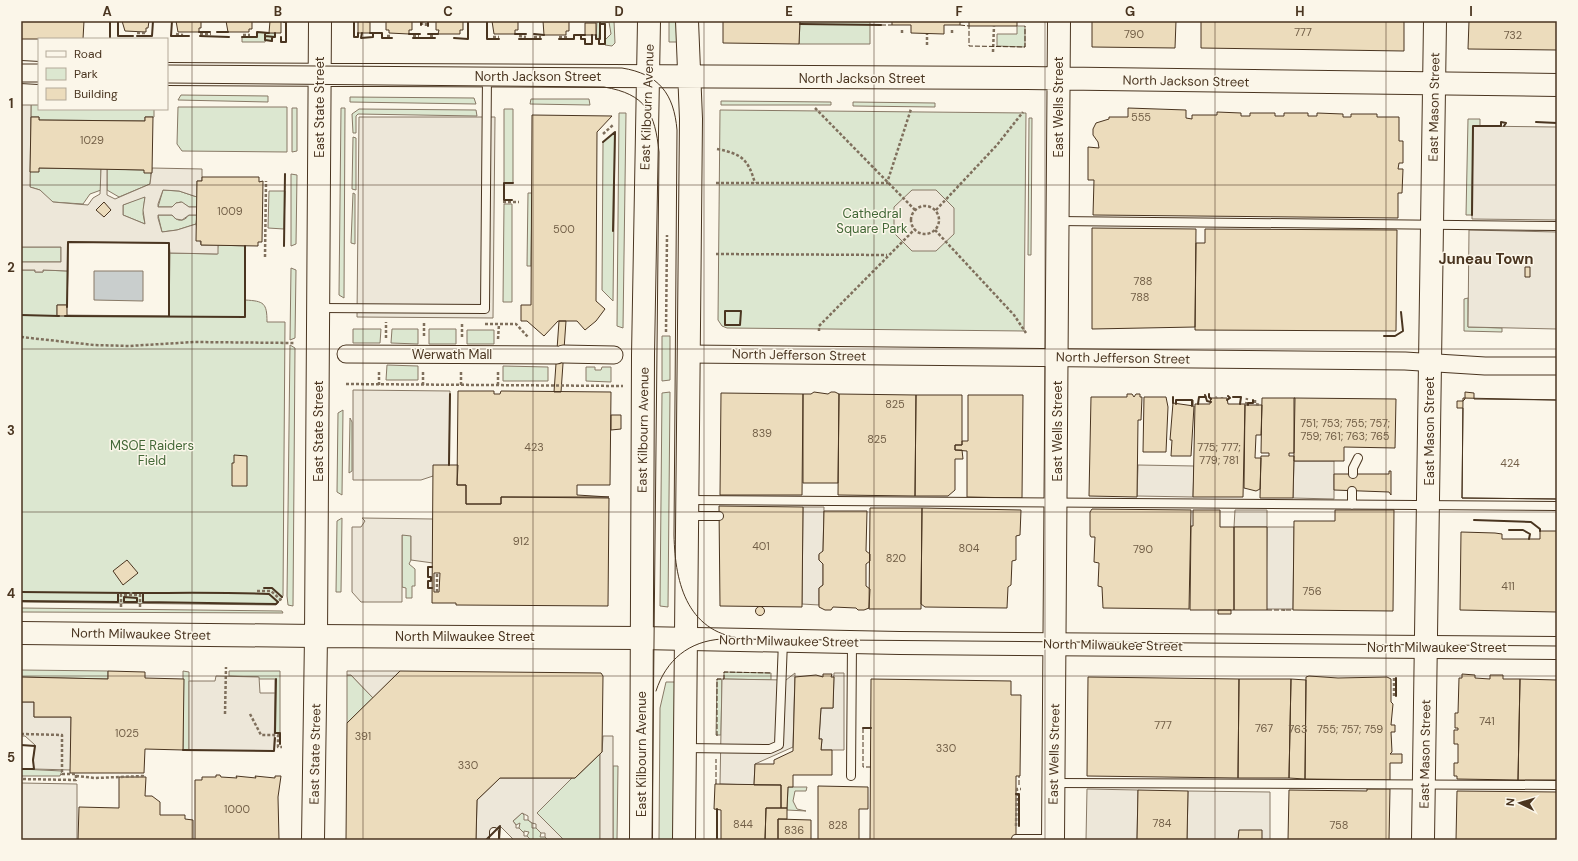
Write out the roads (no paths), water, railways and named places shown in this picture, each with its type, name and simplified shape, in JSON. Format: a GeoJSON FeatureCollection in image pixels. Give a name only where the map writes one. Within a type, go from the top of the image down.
{"type":"FeatureCollection","features":[{"type":"Feature","properties":{"kind":"main road","name":"East State Street"},"geometry":{"type":"LineString","coordinates":[[313,840],[316,636],[320,21]]}},
{"type":"Feature","properties":{"kind":"main road","name":"East Kilbourn Avenue"},"geometry":{"type":"LineString","coordinates":[[641,840],[641,638],[645,170],[649,21]]}},
{"type":"Feature","properties":{"kind":"main road"},"geometry":{"type":"LineString","coordinates":[[684,840],[691,119],[687,21]]}},
{"type":"Feature","properties":{"kind":"main road","name":"East Wells Street"},"geometry":{"type":"LineString","coordinates":[[1053,840],[1059,21]]}},
{"type":"Feature","properties":{"kind":"main road","name":"East Mason Street"},"geometry":{"type":"LineString","coordinates":[[1423,840],[1435,21]]}},
{"type":"Feature","properties":{"kind":"main road"},"geometry":{"type":"LineString","coordinates":[[21,72],[38,72]]}},
{"type":"Feature","properties":{"kind":"main road","name":"North Jackson Street"},"geometry":{"type":"LineString","coordinates":[[168,74],[1058,79],[1557,85]]}},
{"type":"Feature","properties":{"kind":"main road","name":"North Milwaukee Street"},"geometry":{"type":"LineString","coordinates":[[21,633],[1557,648]]}},
{"type":"Feature","properties":{"kind":"street","name":"Werwath Mall"},"geometry":{"type":"LineString","coordinates":[[346,354],[614,355]]}},
{"type":"Feature","properties":{"kind":"street","name":"North Jefferson Street"},"geometry":{"type":"LineString","coordinates":[[688,354],[1405,361],[1557,366]]}},
{"type":"Feature","properties":{"kind":"lane"},"geometry":{"type":"LineString","coordinates":[[318,308],[485,310],[486,76]]}},
{"type":"Feature","properties":{"kind":"lane"},"geometry":{"type":"LineString","coordinates":[[1058,221],[1557,226]]}},
{"type":"Feature","properties":{"kind":"lane"},"geometry":{"type":"LineString","coordinates":[[1353,474],[1352,468],[1358,458]]}},
{"type":"Feature","properties":{"kind":"lane"},"geometry":{"type":"LineString","coordinates":[[1352,491],[1352,505]]}},
{"type":"Feature","properties":{"kind":"lane"},"geometry":{"type":"LineString","coordinates":[[687,508],[1056,503],[1557,506]]}},
{"type":"Feature","properties":{"kind":"lane"},"geometry":{"type":"LineString","coordinates":[[687,508],[719,516]]}},
{"type":"Feature","properties":{"kind":"lane"},"geometry":{"type":"LineString","coordinates":[[684,748],[770,749],[779,745],[783,641]]}},
{"type":"Feature","properties":{"kind":"lane"},"geometry":{"type":"LineString","coordinates":[[851,776],[852,642]]}},
{"type":"Feature","properties":{"kind":"lane"},"geometry":{"type":"LineString","coordinates":[[1054,783],[1557,785]]}},
{"type":"Feature","properties":{"kind":"lane"},"geometry":{"type":"LineString","coordinates":[[1016,839],[1053,840]]}},
{"type":"Feature","properties":{"kind":"tram line"},"geometry":{"type":"LineString","coordinates":[[21,64],[38,64]]}},
{"type":"Feature","properties":{"kind":"tram line"},"geometry":{"type":"LineString","coordinates":[[168,65],[622,68],[646,75],[655,81],[668,96],[675,117],[677,130],[675,554],[682,589],[698,618],[711,628],[727,635],[747,639]]}},
{"type":"Feature","properties":{"kind":"tram line"},"geometry":{"type":"LineString","coordinates":[[21,82],[38,82]]}},
{"type":"Feature","properties":{"kind":"tram line"},"geometry":{"type":"LineString","coordinates":[[168,83],[604,87],[618,90],[630,95],[639,100],[646,108],[655,126],[659,152],[652,840]]}},
{"type":"Feature","properties":{"kind":"tram line"},"geometry":{"type":"LineString","coordinates":[[656,691],[666,670],[680,654],[699,644],[722,639],[1557,646]]}},
{"type":"Feature","properties":{"kind":"district","name":"Juneau Town"},"geometry":{"type":"Point","coordinates":[1486,259]}},
{"type":"Feature","properties":{"kind":"park label","name":"Cathedral Square Park"},"geometry":{"type":"Point","coordinates":[872,220]}},
{"type":"Feature","properties":{"kind":"park label","name":"MSOE Raiders Field"},"geometry":{"type":"Point","coordinates":[152,452]}}]}
